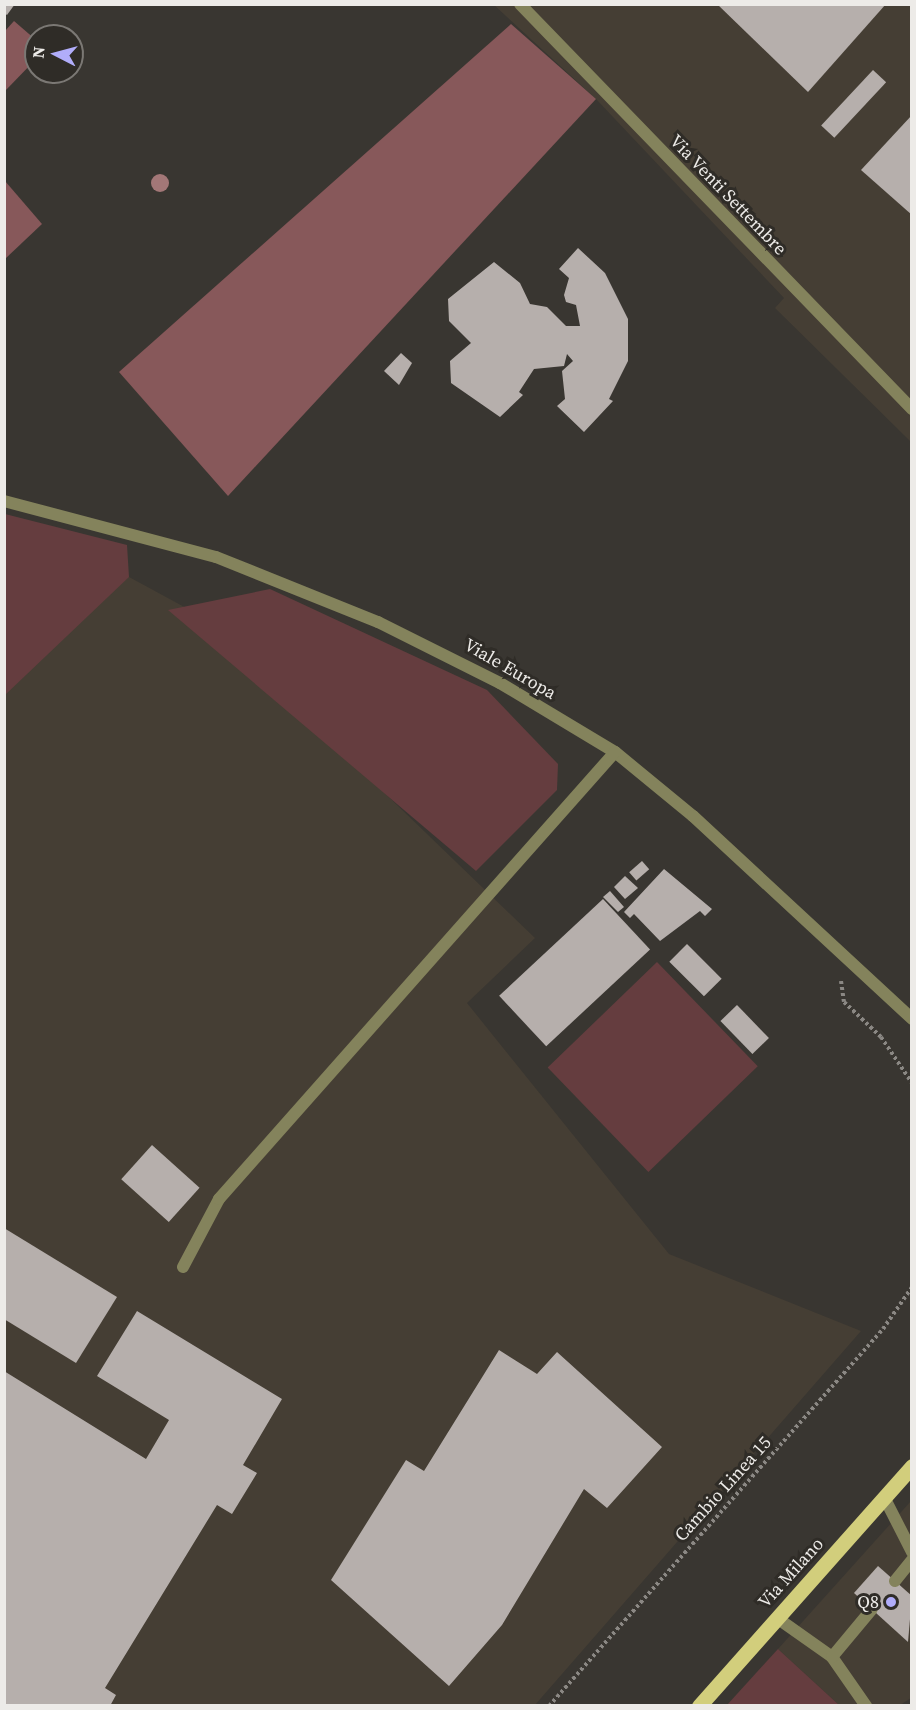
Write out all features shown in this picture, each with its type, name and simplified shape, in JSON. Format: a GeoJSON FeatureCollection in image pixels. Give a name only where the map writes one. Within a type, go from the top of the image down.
{"type":"FeatureCollection","features":[{"type":"Feature","properties":{"kind":"main road","name":"Via Milano"},"geometry":{"type":"LineString","coordinates":[[699,1706],[912,1466]]}},
{"type":"Feature","properties":{"kind":"street","name":"Via Venti Settembre"},"geometry":{"type":"LineString","coordinates":[[520,4],[912,408]]}},
{"type":"Feature","properties":{"kind":"street","name":"Viale Europa"},"geometry":{"type":"LineString","coordinates":[[4,501],[137,532],[303,590],[444,653],[615,752],[836,947],[912,1019]]}},
{"type":"Feature","properties":{"kind":"street"},"geometry":{"type":"LineString","coordinates":[[183,1267],[219,1199],[615,752]]}},
{"type":"Feature","properties":{"kind":"street"},"geometry":{"type":"LineString","coordinates":[[884,1497],[912,1552]]}},
{"type":"Feature","properties":{"kind":"street"},"geometry":{"type":"LineString","coordinates":[[895,1581],[912,1560]]}},
{"type":"Feature","properties":{"kind":"street"},"geometry":{"type":"LineString","coordinates":[[832,1657],[872,1610]]}},
{"type":"Feature","properties":{"kind":"street"},"geometry":{"type":"LineString","coordinates":[[777,1618],[832,1657],[866,1706]]}},
{"type":"Feature","properties":{"kind":"path"},"geometry":{"type":"LineString","coordinates":[[836,947],[844,1002],[881,1037],[912,1083]]}},
{"type":"Feature","properties":{"kind":"path","name":"Cambio Linea 15"},"geometry":{"type":"LineString","coordinates":[[549,1706],[883,1329],[912,1287]]}},
{"type":"Feature","properties":{"kind":"shaded area"},"geometry":{"type":"Polygon","coordinates":[[[494,5],[911,5],[911,442],[775,308],[784,298],[596,99],[494,5]]]}},
{"type":"Feature","properties":{"kind":"shaded area"},"geometry":{"type":"Polygon","coordinates":[[[14,21],[24,30],[24,71],[5,91],[5,31],[14,21]]]}},
{"type":"Feature","properties":{"kind":"shaded area"},"geometry":{"type":"Polygon","coordinates":[[[511,24],[596,99],[228,496],[119,372],[511,24]]]}},
{"type":"Feature","properties":{"kind":"shaded area"},"geometry":{"type":"Polygon","coordinates":[[[5,181],[42,224],[4,259],[5,181]]]}},
{"type":"Feature","properties":{"kind":"shaded area"},"geometry":{"type":"Polygon","coordinates":[[[5,514],[127,545],[129,577],[5,695],[5,514]]]}},
{"type":"Feature","properties":{"kind":"shaded area"},"geometry":{"type":"Polygon","coordinates":[[[118,571],[201,616],[535,938],[467,1003],[669,1254],[861,1331],[535,1705],[5,1706],[5,681],[118,571]]]}},
{"type":"Feature","properties":{"kind":"shaded area"},"geometry":{"type":"Polygon","coordinates":[[[270,589],[487,690],[558,764],[557,790],[476,871],[168,610],[270,589]]]}},
{"type":"Feature","properties":{"kind":"shaded area"},"geometry":{"type":"Polygon","coordinates":[[[657,962],[758,1066],[648,1172],[548,1068],[657,962]]]}},
{"type":"Feature","properties":{"kind":"shaded area"},"geometry":{"type":"Polygon","coordinates":[[[911,1501],[911,1698],[900,1705],[839,1705],[778,1649],[911,1501]]]}},
{"type":"Feature","properties":{"kind":"shaded area"},"geometry":{"type":"Polygon","coordinates":[[[778,1649],[839,1705],[727,1705],[778,1649]]]}},
{"type":"Feature","properties":{"kind":"building"},"geometry":{"type":"Polygon","coordinates":[[[4,4],[15,4],[7,15],[4,13],[4,4]]]}},
{"type":"Feature","properties":{"kind":"building"},"geometry":{"type":"Polygon","coordinates":[[[717,4],[886,4],[808,92],[717,4]]]}},
{"type":"Feature","properties":{"kind":"building"},"geometry":{"type":"Polygon","coordinates":[[[873,70],[886,82],[834,138],[821,126],[873,70]]]}},
{"type":"Feature","properties":{"kind":"building"},"geometry":{"type":"Polygon","coordinates":[[[912,115],[912,215],[861,170],[912,115]]]}},
{"type":"Feature","properties":{"kind":"building"},"geometry":{"type":"Polygon","coordinates":[[[578,248],[605,273],[628,319],[628,361],[609,399],[613,401],[584,432],[557,406],[565,399],[562,371],[573,361],[567,354],[564,366],[534,369],[519,392],[523,395],[500,417],[451,383],[450,361],[471,343],[449,321],[448,299],[494,262],[520,283],[530,304],[547,307],[566,326],[580,326],[576,305],[566,302],[564,295],[569,278],[559,269],[578,248]]]}},
{"type":"Feature","properties":{"kind":"building"},"geometry":{"type":"Polygon","coordinates":[[[401,353],[412,363],[399,385],[384,371],[401,353]]]}},
{"type":"Feature","properties":{"kind":"building"},"geometry":{"type":"Polygon","coordinates":[[[642,861],[649,869],[636,880],[629,872],[642,861]]]}},
{"type":"Feature","properties":{"kind":"building"},"geometry":{"type":"Polygon","coordinates":[[[664,869],[712,909],[705,916],[700,911],[660,941],[634,914],[630,918],[624,912],[664,869]]]}},
{"type":"Feature","properties":{"kind":"building"},"geometry":{"type":"Polygon","coordinates":[[[625,876],[638,888],[625,899],[614,887],[625,876]]]}},
{"type":"Feature","properties":{"kind":"building"},"geometry":{"type":"Polygon","coordinates":[[[610,891],[624,907],[618,912],[603,897],[610,891]]]}},
{"type":"Feature","properties":{"kind":"building"},"geometry":{"type":"Polygon","coordinates":[[[603,899],[650,949],[546,1046],[499,996],[603,899]]]}},
{"type":"Feature","properties":{"kind":"building"},"geometry":{"type":"Polygon","coordinates":[[[687,944],[722,979],[704,996],[669,962],[687,944]]]}},
{"type":"Feature","properties":{"kind":"building"},"geometry":{"type":"Polygon","coordinates":[[[737,1005],[769,1038],[752,1054],[720,1021],[737,1005]]]}},
{"type":"Feature","properties":{"kind":"building"},"geometry":{"type":"Polygon","coordinates":[[[152,1145],[200,1188],[169,1222],[121,1179],[152,1145]]]}},
{"type":"Feature","properties":{"kind":"building"},"geometry":{"type":"Polygon","coordinates":[[[4,1228],[117,1297],[76,1363],[4,1319],[4,1228]]]}},
{"type":"Feature","properties":{"kind":"building"},"geometry":{"type":"Polygon","coordinates":[[[137,1311],[282,1399],[243,1465],[257,1473],[232,1514],[217,1505],[105,1688],[116,1695],[110,1706],[4,1706],[4,1371],[146,1459],[169,1420],[97,1376],[137,1311]]]}},
{"type":"Feature","properties":{"kind":"building"},"geometry":{"type":"Polygon","coordinates":[[[499,1350],[537,1374],[557,1352],[662,1447],[607,1508],[584,1489],[502,1625],[449,1686],[331,1580],[406,1460],[424,1471],[499,1350]]]}},
{"type":"Feature","properties":{"kind":"building"},"geometry":{"type":"Polygon","coordinates":[[[878,1566],[912,1596],[908,1642],[854,1593],[878,1566]]]}},
{"type":"Feature","properties":{"kind":"place","name":"Q8"},"geometry":{"type":"Point","coordinates":[891,1602]}}]}
